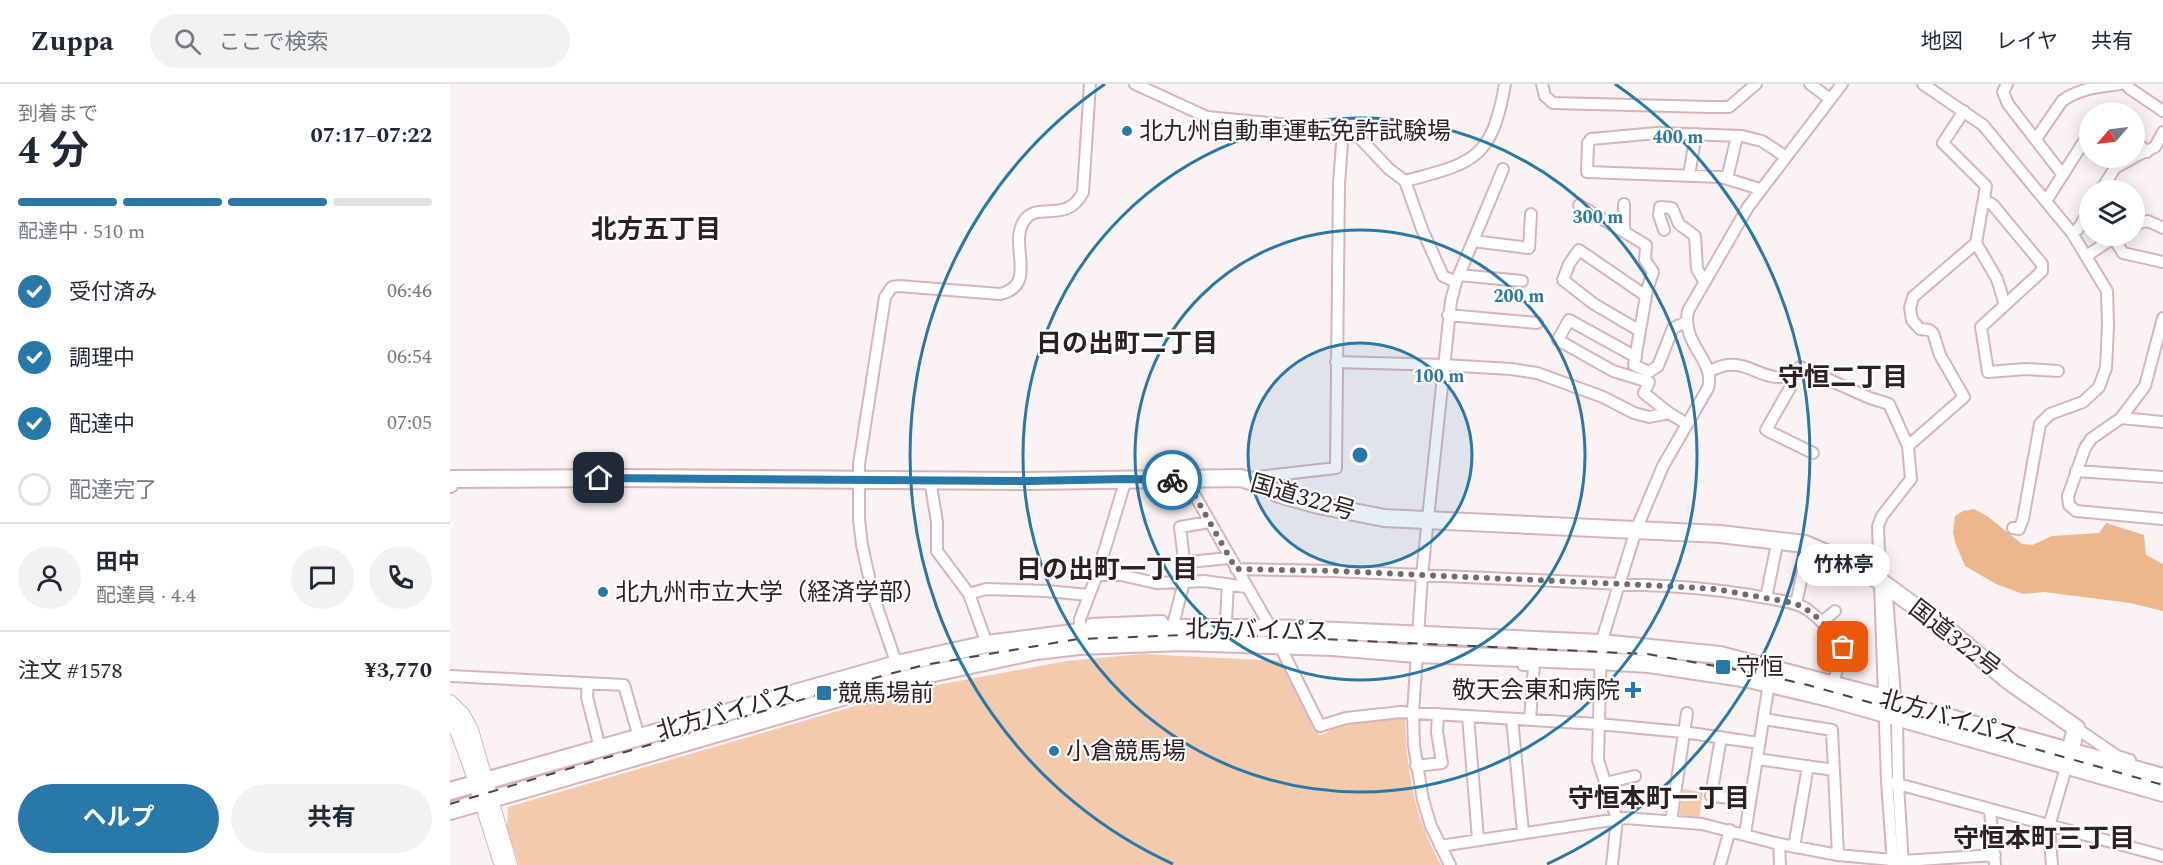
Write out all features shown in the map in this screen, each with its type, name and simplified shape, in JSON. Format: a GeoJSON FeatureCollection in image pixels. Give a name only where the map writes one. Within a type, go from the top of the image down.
{"type":"FeatureCollection","features":[{"type":"Feature","properties":{"kind":"highway","name":"国道322号"},"geometry":{"type":"LineString","coordinates":[[451,481],[620,477],[1028,481],[1241,478],[1279,494],[1345,511],[1384,518],[1720,534],[1778,539],[1805,544],[1880,581],[1953,634],[2009,681],[2076,728]]}},
{"type":"Feature","properties":{"kind":"highway","name":"北方バイパス"},"geometry":{"type":"LineString","coordinates":[[450,811],[987,645],[1080,634],[1269,625],[1418,635],[1601,643],[1719,655],[1833,684],[1891,709]]}},
{"type":"Feature","properties":{"kind":"highway","name":"北方バイパス"},"geometry":{"type":"LineString","coordinates":[[450,791],[639,737],[899,672],[1036,651],[1080,634],[1181,642],[1332,647],[1417,654],[1649,664],[1768,683],[1891,709],[2068,757]]}},
{"type":"Feature","properties":{"kind":"highway"},"geometry":{"type":"LineString","coordinates":[[2068,757],[2076,728]]}},
{"type":"Feature","properties":{"kind":"highway"},"geometry":{"type":"LineString","coordinates":[[2068,757],[2163,777]]}},
{"type":"Feature","properties":{"kind":"highway"},"geometry":{"type":"LineString","coordinates":[[2068,757],[2163,793]]}},
{"type":"Feature","properties":{"kind":"main road"},"geometry":{"type":"LineString","coordinates":[[450,702],[463,715],[471,730],[481,782],[502,865]]}},
{"type":"Feature","properties":{"kind":"main road"},"geometry":{"type":"LineString","coordinates":[[450,717],[481,782]]}},
{"type":"Feature","properties":{"kind":"main road"},"geometry":{"type":"LineString","coordinates":[[486,801],[510,865]]}},
{"type":"Feature","properties":{"kind":"street"},"geometry":{"type":"LineString","coordinates":[[899,672],[873,595],[859,519],[859,464],[885,297],[892,288],[899,286],[1000,294],[1010,292],[1016,287],[1020,279],[1020,230],[1024,220],[1041,211],[1061,212],[1079,201],[1083,192],[1090,84]]}},
{"type":"Feature","properties":{"kind":"street"},"geometry":{"type":"LineString","coordinates":[[1135,84],[1207,117],[1343,130],[1356,134],[1389,169],[1404,181],[1443,276],[1457,279],[1522,281]]}},
{"type":"Feature","properties":{"kind":"street"},"geometry":{"type":"LineString","coordinates":[[1404,181],[1455,168],[1480,150],[1496,125],[1505,84]]}},
{"type":"Feature","properties":{"kind":"street"},"geometry":{"type":"LineString","coordinates":[[1542,84],[1545,96],[1553,103],[1710,107],[1729,106],[1756,84]]}},
{"type":"Feature","properties":{"kind":"street"},"geometry":{"type":"LineString","coordinates":[[1810,84],[1830,99]]}},
{"type":"Feature","properties":{"kind":"street"},"geometry":{"type":"LineString","coordinates":[[1612,865],[1617,819],[1598,760],[1601,643],[1636,530],[1670,450],[1688,424],[1710,381],[1709,371],[1691,340],[1686,322],[1688,311],[1760,189],[1842,84]]}},
{"type":"Feature","properties":{"kind":"street"},"geometry":{"type":"LineString","coordinates":[[1923,84],[1983,125],[2072,233],[2088,255],[2108,291],[2106,368],[2099,387],[2083,402],[2050,414],[2040,424],[2023,519],[2019,529],[2013,528]]}},
{"type":"Feature","properties":{"kind":"street"},"geometry":{"type":"LineString","coordinates":[[2007,84],[2003,95],[2063,176]]}},
{"type":"Feature","properties":{"kind":"street"},"geometry":{"type":"LineString","coordinates":[[2036,139],[2067,97],[2084,89],[2120,84]]}},
{"type":"Feature","properties":{"kind":"street"},"geometry":{"type":"LineString","coordinates":[[2126,84],[2163,111]]}},
{"type":"Feature","properties":{"kind":"street"},"geometry":{"type":"LineString","coordinates":[[1908,446],[1964,397],[1940,355],[1933,333],[1920,329],[1912,320],[1911,301],[1976,243],[1986,186],[1943,143],[1964,111]]}},
{"type":"Feature","properties":{"kind":"street"},"geometry":{"type":"LineString","coordinates":[[1241,478],[1336,468],[1339,184],[1343,130]]}},
{"type":"Feature","properties":{"kind":"street"},"geometry":{"type":"LineString","coordinates":[[2147,152],[2155,147],[2163,132]]}},
{"type":"Feature","properties":{"kind":"street"},"geometry":{"type":"LineString","coordinates":[[1760,189],[1727,179],[1689,175],[1587,172],[1588,143],[1591,139],[1657,133],[1737,136],[1762,141],[1786,158]]}},
{"type":"Feature","properties":{"kind":"street"},"geometry":{"type":"LineString","coordinates":[[1689,175],[1696,134]]}},
{"type":"Feature","properties":{"kind":"street"},"geometry":{"type":"LineString","coordinates":[[1727,179],[1737,136]]}},
{"type":"Feature","properties":{"kind":"street"},"geometry":{"type":"LineString","coordinates":[[2046,201],[2079,150]]}},
{"type":"Feature","properties":{"kind":"street"},"geometry":{"type":"LineString","coordinates":[[1450,865],[1440,846],[1423,800],[1416,766],[1413,713],[1422,575],[1449,331],[1448,315],[1457,279],[1503,169]]}},
{"type":"Feature","properties":{"kind":"street"},"geometry":{"type":"LineString","coordinates":[[1985,200],[1993,205],[2042,264],[2042,271],[1982,327],[1988,372],[2026,369],[2058,371]]}},
{"type":"Feature","properties":{"kind":"street"},"geometry":{"type":"LineString","coordinates":[[1624,204],[1624,232]]}},
{"type":"Feature","properties":{"kind":"street"},"geometry":{"type":"LineString","coordinates":[[1579,205],[1646,245],[1645,260],[1653,272],[1646,296],[1634,365],[1649,372],[1658,366],[1673,328],[1686,322]]}},
{"type":"Feature","properties":{"kind":"street"},"geometry":{"type":"LineString","coordinates":[[1664,230],[1659,215],[1660,207],[1672,208],[1678,224],[1695,236],[1697,269],[1704,281]]}},
{"type":"Feature","properties":{"kind":"street"},"geometry":{"type":"LineString","coordinates":[[1473,241],[1529,248],[1531,214]]}},
{"type":"Feature","properties":{"kind":"street"},"geometry":{"type":"LineString","coordinates":[[2145,222],[2163,228]]}},
{"type":"Feature","properties":{"kind":"street"},"geometry":{"type":"LineString","coordinates":[[2072,233],[2079,227]]}},
{"type":"Feature","properties":{"kind":"street"},"geometry":{"type":"LineString","coordinates":[[1976,243],[1996,279],[2005,305]]}},
{"type":"Feature","properties":{"kind":"street"},"geometry":{"type":"LineString","coordinates":[[2088,255],[2100,246]]}},
{"type":"Feature","properties":{"kind":"street"},"geometry":{"type":"LineString","coordinates":[[2119,246],[2123,253],[2163,262]]}},
{"type":"Feature","properties":{"kind":"street"},"geometry":{"type":"LineString","coordinates":[[1640,331],[1594,304],[1563,280],[1569,264],[1579,250],[1646,296]]}},
{"type":"Feature","properties":{"kind":"street"},"geometry":{"type":"LineString","coordinates":[[1448,315],[1537,323]]}},
{"type":"Feature","properties":{"kind":"street"},"geometry":{"type":"LineString","coordinates":[[2163,318],[2145,386],[2121,418],[2091,439],[2085,448],[2068,496],[2068,505],[2076,511],[2163,519]]}},
{"type":"Feature","properties":{"kind":"street"},"geometry":{"type":"LineString","coordinates":[[1636,357],[1569,320],[1558,340],[1613,370],[1649,382],[1644,393],[1669,413],[1688,424]]}},
{"type":"Feature","properties":{"kind":"street"},"geometry":{"type":"LineString","coordinates":[[1336,362],[1511,369],[1537,373],[1603,397],[1634,413],[1649,417],[1669,413]]}},
{"type":"Feature","properties":{"kind":"street"},"geometry":{"type":"LineString","coordinates":[[1709,371],[1727,365],[1738,366],[1773,377],[1788,376],[1800,367],[1889,404],[1908,446],[1911,479],[1882,516],[1878,526],[1879,597],[1891,709],[1892,783],[1898,863]]}},
{"type":"Feature","properties":{"kind":"street"},"geometry":{"type":"LineString","coordinates":[[1788,376],[1791,386],[1766,430],[1813,453]]}},
{"type":"Feature","properties":{"kind":"street"},"geometry":{"type":"LineString","coordinates":[[2121,418],[2163,422]]}},
{"type":"Feature","properties":{"kind":"street"},"geometry":{"type":"LineString","coordinates":[[2076,471],[2163,477]]}},
{"type":"Feature","properties":{"kind":"street"},"geometry":{"type":"LineString","coordinates":[[1126,479],[1097,575],[1080,619],[1080,634],[1174,621],[1226,620],[1269,625]]}},
{"type":"Feature","properties":{"kind":"street"},"geometry":{"type":"LineString","coordinates":[[930,480],[937,522],[937,551],[969,594],[987,645]]}},
{"type":"Feature","properties":{"kind":"street"},"geometry":{"type":"LineString","coordinates":[[1186,480],[1269,625],[1320,726],[1346,718],[1401,712],[1598,724],[1683,732],[1759,743]]}},
{"type":"Feature","properties":{"kind":"street"},"geometry":{"type":"LineString","coordinates":[[1209,522],[1179,527],[1184,560],[1189,562],[1229,558]]}},
{"type":"Feature","properties":{"kind":"street"},"geometry":{"type":"LineString","coordinates":[[1766,598],[1778,539]]}},
{"type":"Feature","properties":{"kind":"street"},"geometry":{"type":"LineString","coordinates":[[1174,621],[1189,562]]}},
{"type":"Feature","properties":{"kind":"street"},"geometry":{"type":"LineString","coordinates":[[1236,569],[1715,589],[1766,598],[1806,608],[1822,622],[1843,647],[1833,684]]}},
{"type":"Feature","properties":{"kind":"street"},"geometry":{"type":"LineString","coordinates":[[1796,604],[1803,571]]}},
{"type":"Feature","properties":{"kind":"street"},"geometry":{"type":"LineString","coordinates":[[1097,575],[1121,575],[1156,583],[1204,581],[1246,587]]}},
{"type":"Feature","properties":{"kind":"street"},"geometry":{"type":"LineString","coordinates":[[1226,620],[1228,584]]}},
{"type":"Feature","properties":{"kind":"street"},"geometry":{"type":"LineString","coordinates":[[969,594],[986,589],[1089,595]]}},
{"type":"Feature","properties":{"kind":"street"},"geometry":{"type":"LineString","coordinates":[[1822,622],[1835,611]]}},
{"type":"Feature","properties":{"kind":"street"},"geometry":{"type":"LineString","coordinates":[[1459,655],[1462,662],[1534,665],[1530,720]]}},
{"type":"Feature","properties":{"kind":"street"},"geometry":{"type":"LineString","coordinates":[[450,676],[624,686],[639,737]]}},
{"type":"Feature","properties":{"kind":"street"},"geometry":{"type":"LineString","coordinates":[[588,683],[587,697],[600,748]]}},
{"type":"Feature","properties":{"kind":"street"},"geometry":{"type":"LineString","coordinates":[[1745,834],[1768,683]]}},
{"type":"Feature","properties":{"kind":"street"},"geometry":{"type":"LineString","coordinates":[[1671,821],[1687,713]]}},
{"type":"Feature","properties":{"kind":"street"},"geometry":{"type":"LineString","coordinates":[[1416,766],[1442,763],[1437,732],[1438,714]]}},
{"type":"Feature","properties":{"kind":"street"},"geometry":{"type":"LineString","coordinates":[[1468,716],[1478,839]]}},
{"type":"Feature","properties":{"kind":"street"},"geometry":{"type":"LineString","coordinates":[[1512,719],[1523,832]]}},
{"type":"Feature","properties":{"kind":"street"},"geometry":{"type":"LineString","coordinates":[[1764,719],[1832,730],[1838,855]]}},
{"type":"Feature","properties":{"kind":"street"},"geometry":{"type":"LineString","coordinates":[[2076,728],[2117,756],[2163,769]]}},
{"type":"Feature","properties":{"kind":"street"},"geometry":{"type":"LineString","coordinates":[[1721,737],[1711,796],[1750,800]]}},
{"type":"Feature","properties":{"kind":"street"},"geometry":{"type":"LineString","coordinates":[[2052,865],[2049,826],[2068,757]]}},
{"type":"Feature","properties":{"kind":"street"},"geometry":{"type":"LineString","coordinates":[[1757,759],[1834,770]]}},
{"type":"Feature","properties":{"kind":"street"},"geometry":{"type":"LineString","coordinates":[[1794,847],[1808,766]]}},
{"type":"Feature","properties":{"kind":"street"},"geometry":{"type":"LineString","coordinates":[[1605,783],[1635,776]]}},
{"type":"Feature","properties":{"kind":"street"},"geometry":{"type":"LineString","coordinates":[[1892,783],[2163,856]]}},
{"type":"Feature","properties":{"kind":"street"},"geometry":{"type":"LineString","coordinates":[[1440,846],[1617,819],[1702,824],[1779,844],[1838,855],[1853,861],[1898,863],[1995,860],[1990,810]]}},
{"type":"Feature","properties":{"kind":"street"},"geometry":{"type":"LineString","coordinates":[[1720,865],[1730,830]]}},
{"type":"Feature","properties":{"kind":"street"},"geometry":{"type":"LineString","coordinates":[[1779,844],[1780,865]]}},
{"type":"Feature","properties":{"kind":"shaded area"},"geometry":{"type":"Polygon","coordinates":[[[1974,509],[1987,516],[2022,544],[2032,545],[2052,536],[2099,533],[2106,523],[2144,535],[2146,555],[2163,564],[2163,611],[2130,603],[2044,592],[2023,594],[1996,584],[1965,566],[1955,542],[1953,532],[1955,516],[1963,511],[1974,509]]]}},
{"type":"Feature","properties":{"kind":"shaded area","name":"小倉競馬場"},"geometry":{"type":"Polygon","coordinates":[[[1142,654],[1281,661],[1320,736],[1344,723],[1402,715],[1405,719],[1410,777],[1418,812],[1441,865],[519,865],[507,829],[508,807],[910,690],[1067,661],[1142,654]]]}},
{"type":"Feature","properties":{"kind":"shaded area"},"geometry":{"type":"Polygon","coordinates":[[[1683,789],[1703,792],[1699,821],[1681,820],[1679,817],[1683,789]]]}},
{"type":"Feature","properties":{"kind":"railway"},"geometry":{"type":"LineString","coordinates":[[450,804],[924,665],[1078,639],[1211,634],[1647,654],[1808,685],[2163,785]]}},
{"type":"Feature","properties":{"kind":"way so far"},"geometry":{"type":"LineString","coordinates":[[1172,480],[1186,480],[1236,569],[1506,578],[1715,589],[1794,603],[1806,608],[1826,626],[1843,647]]}},
{"type":"Feature","properties":{"kind":"place","name":"北九州自動車運転免許試験場"},"geometry":{"type":"Point","coordinates":[1127,131]}},
{"type":"Feature","properties":{"kind":"place","name":"北九州市立大学（経済学部）"},"geometry":{"type":"Point","coordinates":[603,592]}},
{"type":"Feature","properties":{"kind":"place","name":"竹林亭"},"geometry":{"type":"Point","coordinates":[1843,647]}},
{"type":"Feature","properties":{"kind":"place","name":"守恒"},"geometry":{"type":"Point","coordinates":[1723,667]}},
{"type":"Feature","properties":{"kind":"place","name":"敬天会東和病院"},"geometry":{"type":"Point","coordinates":[1633,690]}},
{"type":"Feature","properties":{"kind":"place","name":"競馬場前"},"geometry":{"type":"Point","coordinates":[824,693]}},
{"type":"Feature","properties":{"kind":"place","name":"小倉競馬場"},"geometry":{"type":"Point","coordinates":[1054,751]}},
{"type":"Feature","properties":{"kind":"district","name":"北方五丁目"},"geometry":{"type":"Point","coordinates":[656,229]}},
{"type":"Feature","properties":{"kind":"district","name":"日の出町二丁目"},"geometry":{"type":"Point","coordinates":[1127,343]}},
{"type":"Feature","properties":{"kind":"district","name":"守恒二丁目"},"geometry":{"type":"Point","coordinates":[1843,377]}},
{"type":"Feature","properties":{"kind":"district","name":"日の出町一丁目"},"geometry":{"type":"Point","coordinates":[1107,569]}},
{"type":"Feature","properties":{"kind":"district","name":"守恒本町一丁目"},"geometry":{"type":"Point","coordinates":[1659,798]}},
{"type":"Feature","properties":{"kind":"district","name":"守恒本町三丁目"},"geometry":{"type":"Point","coordinates":[2044,838]}},
{"type":"Feature","properties":{"kind":"route"},"geometry":{"type":"LineString","coordinates":[[599,478],[1172,480]]}}]}
